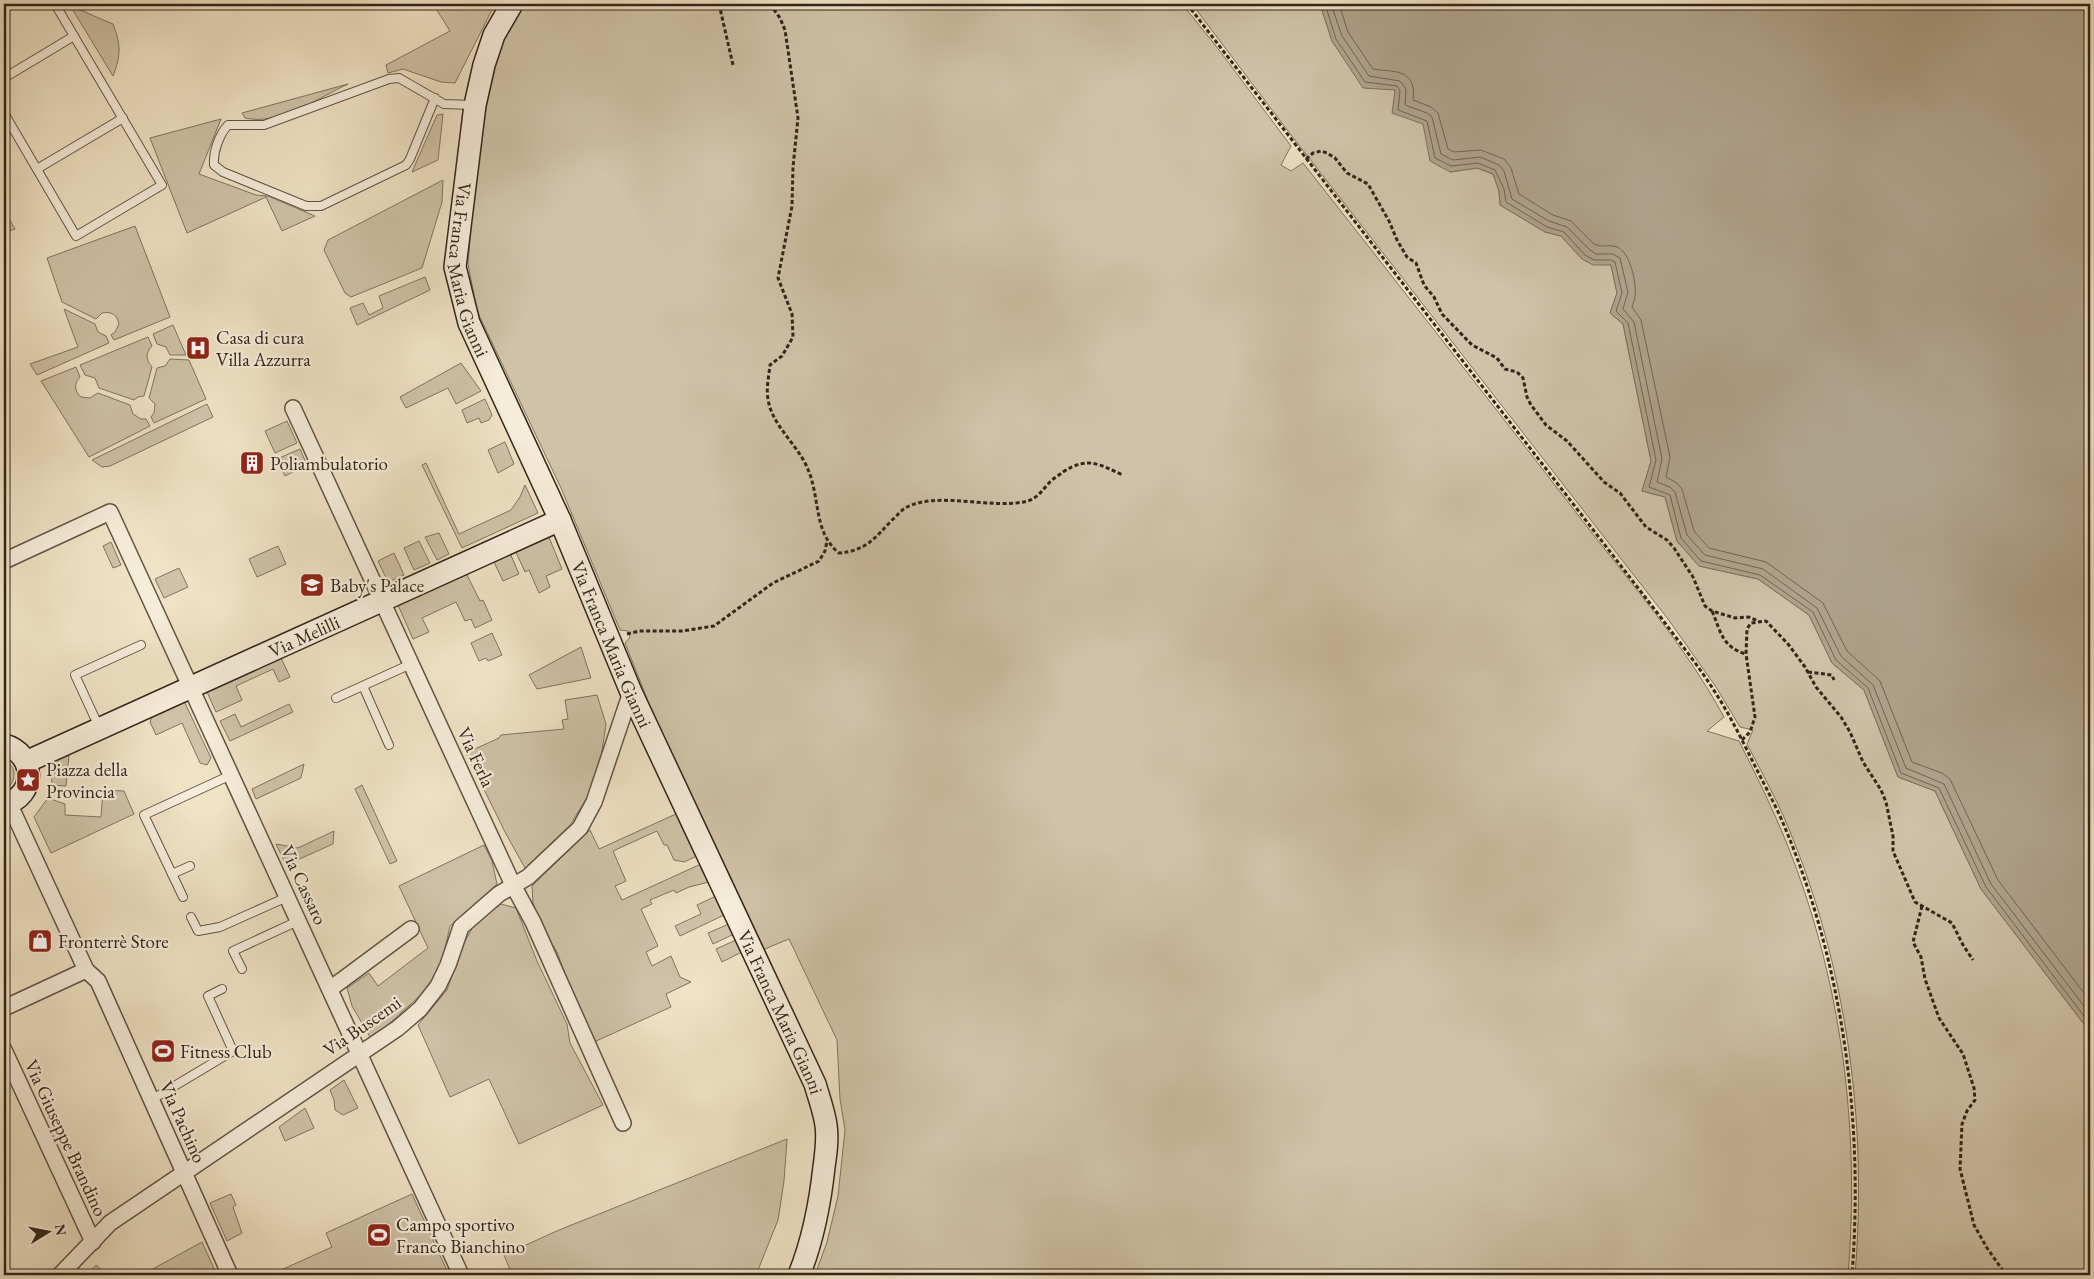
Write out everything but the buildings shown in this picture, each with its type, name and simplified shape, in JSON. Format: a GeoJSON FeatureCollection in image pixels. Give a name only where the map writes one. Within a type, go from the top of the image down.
{"type":"FeatureCollection","features":[{"type":"Feature","properties":{"kind":"street","name":"Via Franca Maria Gianni"},"geometry":{"type":"LineString","coordinates":[[512,4],[494,35],[474,105],[455,267],[469,324],[560,520],[631,692],[815,1084],[822,1106],[827,1142],[816,1221],[808,1252],[798,1275]]}},
{"type":"Feature","properties":{"kind":"street","name":"Via Ferla"},"geometry":{"type":"LineString","coordinates":[[293,408],[513,885],[533,922],[623,1124]]}},
{"type":"Feature","properties":{"kind":"street","name":"Via Cassaro"},"geometry":{"type":"LineString","coordinates":[[4,561],[110,512],[462,1275]]}},
{"type":"Feature","properties":{"kind":"street","name":"Via Melilli"},"geometry":{"type":"LineString","coordinates":[[26,762],[560,520]]}},
{"type":"Feature","properties":{"kind":"street","name":"Via Buscemi"},"geometry":{"type":"LineString","coordinates":[[60,1275],[110,1222],[398,1028],[420,1009],[438,986],[448,965],[461,927],[499,894],[528,877],[580,828],[594,802],[631,692]]}},
{"type":"Feature","properties":{"kind":"street"},"geometry":{"type":"LineString","coordinates":[[4,746],[15,750],[26,762],[29,775],[27,787],[20,797],[6,804]]}},
{"type":"Feature","properties":{"kind":"street","name":"Via Pachino"},"geometry":{"type":"LineString","coordinates":[[6,804],[19,826],[86,970],[98,981],[230,1275]]}},
{"type":"Feature","properties":{"kind":"street"},"geometry":{"type":"LineString","coordinates":[[330,989],[411,929]]}},
{"type":"Feature","properties":{"kind":"street"},"geometry":{"type":"LineString","coordinates":[[4,1008],[86,970]]}},
{"type":"Feature","properties":{"kind":"street","name":"Via Giuseppe Brandino"},"geometry":{"type":"LineString","coordinates":[[4,1050],[93,1242]]}},
{"type":"Feature","properties":{"kind":"lane"},"geometry":{"type":"LineString","coordinates":[[4,113],[76,236],[162,185],[55,4]]}},
{"type":"Feature","properties":{"kind":"lane"},"geometry":{"type":"LineString","coordinates":[[4,78],[74,36]]}},
{"type":"Feature","properties":{"kind":"lane"},"geometry":{"type":"LineString","coordinates":[[435,98],[406,165],[321,206],[306,206],[223,172],[214,165],[213,154],[224,129],[228,125],[234,123],[256,126],[264,125],[394,78],[399,78],[435,98],[444,104],[474,105]]}},
{"type":"Feature","properties":{"kind":"lane"},"geometry":{"type":"LineString","coordinates":[[37,169],[122,118]]}},
{"type":"Feature","properties":{"kind":"lane"},"geometry":{"type":"LineString","coordinates":[[100,729],[75,675],[141,645]]}},
{"type":"Feature","properties":{"kind":"lane"},"geometry":{"type":"LineString","coordinates":[[336,698],[411,664]]}},
{"type":"Feature","properties":{"kind":"lane"},"geometry":{"type":"LineString","coordinates":[[363,686],[390,745]]}},
{"type":"Feature","properties":{"kind":"lane"},"geometry":{"type":"LineString","coordinates":[[183,897],[144,815],[230,774]]}},
{"type":"Feature","properties":{"kind":"lane"},"geometry":{"type":"LineString","coordinates":[[172,874],[190,866]]}},
{"type":"Feature","properties":{"kind":"lane"},"geometry":{"type":"LineString","coordinates":[[191,917],[198,931],[220,927],[287,898]]}},
{"type":"Feature","properties":{"kind":"lane"},"geometry":{"type":"LineString","coordinates":[[242,969],[233,951],[298,921]]}},
{"type":"Feature","properties":{"kind":"lane"},"geometry":{"type":"LineString","coordinates":[[151,1100],[233,1051],[208,996],[222,989]]}},
{"type":"Feature","properties":{"kind":"path"},"geometry":{"type":"LineString","coordinates":[[719,4],[733,65]]}},
{"type":"Feature","properties":{"kind":"path"},"geometry":{"type":"LineString","coordinates":[[770,4],[780,18],[785,30],[789,68],[798,118],[793,167],[792,206],[778,278],[792,314],[793,336],[782,356],[770,364],[768,399],[779,425],[810,472],[821,528],[827,541],[840,553],[860,549],[870,543],[906,508],[920,504],[1028,500],[1035,497],[1050,482],[1074,465],[1086,462],[1096,463],[1123,475]]}},
{"type":"Feature","properties":{"kind":"path"},"geometry":{"type":"LineString","coordinates":[[1187,4],[1662,619],[1713,688],[1742,740],[1780,816],[1791,845],[1822,936],[1835,986],[1852,1102],[1855,1147],[1856,1224],[1852,1275]]}},
{"type":"Feature","properties":{"kind":"path"},"geometry":{"type":"LineString","coordinates":[[1306,159],[1313,153],[1321,151],[1327,153],[1335,158],[1347,173],[1368,184],[1407,257],[1416,263],[1424,285],[1434,297],[1442,314],[1472,346],[1497,358],[1505,369],[1518,372],[1523,378],[1531,405],[1546,426],[1567,441],[1604,482],[1620,494],[1646,527],[1671,544],[1693,577],[1706,606],[1712,611],[1735,618],[1749,617],[1758,621]]}},
{"type":"Feature","properties":{"kind":"path"},"geometry":{"type":"LineString","coordinates":[[610,640],[639,631],[682,631],[714,626],[772,583],[820,561],[827,541]]}},
{"type":"Feature","properties":{"kind":"path"},"geometry":{"type":"LineString","coordinates":[[1712,611],[1726,643],[1734,650],[1746,654]]}},
{"type":"Feature","properties":{"kind":"path"},"geometry":{"type":"LineString","coordinates":[[1742,740],[1750,732],[1755,717],[1746,654],[1747,629],[1751,623],[1766,621],[1776,630],[1845,724],[1863,762],[1881,790],[1886,802],[1893,836],[1893,851],[1915,902],[1952,923],[1973,960]]}},
{"type":"Feature","properties":{"kind":"path"},"geometry":{"type":"LineString","coordinates":[[1808,672],[1832,675],[1834,680]]}},
{"type":"Feature","properties":{"kind":"path"},"geometry":{"type":"LineString","coordinates":[[1922,906],[1913,942],[1922,957],[1925,979],[1939,1018],[1963,1054],[1974,1088],[1975,1100],[1967,1111],[1962,1124],[1960,1169],[1967,1200],[1974,1225],[2006,1275]]}},
{"type":"Feature","properties":{"kind":"shaded area"},"geometry":{"type":"Polygon","coordinates":[[[433,4],[495,4],[455,83],[441,82],[403,69],[388,73],[386,65],[450,31],[433,4]]]}},
{"type":"Feature","properties":{"kind":"shaded area"},"geometry":{"type":"Polygon","coordinates":[[[520,4],[1182,4],[1291,146],[1281,165],[1291,171],[1303,163],[1674,639],[1709,690],[1724,717],[1707,731],[1739,741],[1782,831],[1806,896],[1834,1002],[1843,1056],[1851,1165],[1848,1275],[815,1275],[827,1242],[838,1196],[845,1130],[840,1099],[837,1040],[789,939],[760,951],[648,701],[625,643],[630,637],[628,631],[620,630],[561,488],[477,311],[468,264],[482,128],[494,68],[504,37],[520,4]]]}},
{"type":"Feature","properties":{"kind":"shaded area"},"geometry":{"type":"Polygon","coordinates":[[[1192,4],[1320,4],[1332,41],[1343,57],[1395,90],[1423,124],[1450,172],[1477,168],[1493,174],[1499,191],[1500,205],[1545,232],[1561,236],[1582,259],[1611,265],[1617,293],[1610,313],[1623,324],[1651,461],[1642,491],[1665,497],[1677,541],[1699,566],[1758,579],[1809,615],[1832,663],[1864,690],[1898,777],[1935,791],[1981,889],[2090,1032],[2090,1275],[1855,1275],[1858,1158],[1855,1099],[1848,1041],[1837,983],[1823,926],[1805,870],[1783,815],[1747,744],[1753,730],[1740,727],[1716,687],[1668,619],[1288,131],[1192,4]]]}},
{"type":"Feature","properties":{"kind":"shaded area"},"geometry":{"type":"Polygon","coordinates":[[[71,7],[113,24],[119,50],[118,62],[113,76],[71,7]]]}},
{"type":"Feature","properties":{"kind":"shaded area"},"geometry":{"type":"Polygon","coordinates":[[[348,84],[298,109],[271,118],[245,118],[242,113],[348,84]]]}},
{"type":"Feature","properties":{"kind":"shaded area"},"geometry":{"type":"Polygon","coordinates":[[[443,114],[438,160],[412,172],[437,115],[443,114]]]}},
{"type":"Feature","properties":{"kind":"shaded area"},"geometry":{"type":"Polygon","coordinates":[[[221,119],[199,174],[256,195],[268,196],[315,216],[282,231],[266,197],[187,233],[150,138],[221,119]]]}},
{"type":"Feature","properties":{"kind":"shaded area"},"geometry":{"type":"Polygon","coordinates":[[[443,180],[442,202],[422,268],[351,297],[345,293],[324,250],[328,240],[443,180]]]}},
{"type":"Feature","properties":{"kind":"shaded area"},"geometry":{"type":"Polygon","coordinates":[[[4,210],[15,229],[4,233],[4,210]]]}},
{"type":"Feature","properties":{"kind":"shaded area"},"geometry":{"type":"Polygon","coordinates":[[[135,226],[170,317],[114,340],[111,335],[119,324],[117,318],[111,313],[102,313],[96,319],[62,302],[47,258],[135,226]]]}},
{"type":"Feature","properties":{"kind":"shaded area"},"geometry":{"type":"Polygon","coordinates":[[[425,277],[430,290],[357,325],[350,308],[363,303],[369,315],[383,308],[379,296],[425,277]]]}},
{"type":"Feature","properties":{"kind":"shaded area"},"geometry":{"type":"Polygon","coordinates":[[[64,309],[95,324],[98,332],[106,336],[109,343],[37,375],[30,364],[78,347],[64,309]]]}},
{"type":"Feature","properties":{"kind":"shaded area"},"geometry":{"type":"Polygon","coordinates":[[[173,325],[186,355],[170,355],[166,347],[157,344],[153,334],[173,325]]]}},
{"type":"Feature","properties":{"kind":"shaded area"},"geometry":{"type":"Polygon","coordinates":[[[148,337],[152,346],[147,356],[148,362],[152,367],[144,396],[134,400],[99,388],[95,378],[85,375],[80,365],[148,337]]]}},
{"type":"Feature","properties":{"kind":"shaded area"},"geometry":{"type":"Polygon","coordinates":[[[170,359],[189,360],[206,399],[154,423],[151,417],[154,413],[155,404],[149,398],[157,368],[165,366],[170,359]]]}},
{"type":"Feature","properties":{"kind":"shaded area"},"geometry":{"type":"Polygon","coordinates":[[[461,363],[481,391],[456,404],[448,388],[406,408],[400,397],[461,363]]]}},
{"type":"Feature","properties":{"kind":"shaded area"},"geometry":{"type":"Polygon","coordinates":[[[76,367],[80,377],[76,390],[81,397],[90,398],[98,393],[130,405],[133,414],[141,419],[146,419],[150,426],[89,457],[41,381],[76,367]]]}},
{"type":"Feature","properties":{"kind":"shaded area"},"geometry":{"type":"Polygon","coordinates":[[[485,399],[492,415],[489,420],[481,423],[479,418],[467,423],[462,410],[485,399]]]}},
{"type":"Feature","properties":{"kind":"shaded area"},"geometry":{"type":"Polygon","coordinates":[[[207,404],[213,417],[110,466],[102,467],[92,460],[207,404]]]}},
{"type":"Feature","properties":{"kind":"shaded area"},"geometry":{"type":"Polygon","coordinates":[[[287,421],[297,443],[275,453],[265,431],[287,421]]]}},
{"type":"Feature","properties":{"kind":"shaded area"},"geometry":{"type":"Polygon","coordinates":[[[505,442],[514,464],[498,473],[488,450],[505,442]]]}},
{"type":"Feature","properties":{"kind":"shaded area"},"geometry":{"type":"Polygon","coordinates":[[[300,449],[307,465],[285,476],[277,459],[300,449]]]}},
{"type":"Feature","properties":{"kind":"shaded area"},"geometry":{"type":"Polygon","coordinates":[[[426,463],[459,534],[511,510],[520,497],[525,485],[538,513],[462,548],[422,465],[426,463]]]}},
{"type":"Feature","properties":{"kind":"shaded area"},"geometry":{"type":"Polygon","coordinates":[[[439,533],[449,554],[437,560],[425,537],[439,533]]]}},
{"type":"Feature","properties":{"kind":"shaded area"},"geometry":{"type":"Polygon","coordinates":[[[548,535],[562,569],[546,576],[550,587],[539,593],[529,570],[525,572],[515,550],[548,535]]]}},
{"type":"Feature","properties":{"kind":"shaded area"},"geometry":{"type":"Polygon","coordinates":[[[419,541],[430,563],[414,570],[404,548],[419,541]]]}},
{"type":"Feature","properties":{"kind":"shaded area"},"geometry":{"type":"Polygon","coordinates":[[[111,542],[121,565],[113,568],[103,546],[111,542]]]}},
{"type":"Feature","properties":{"kind":"shaded area"},"geometry":{"type":"Polygon","coordinates":[[[278,546],[286,564],[257,577],[249,559],[278,546]]]}},
{"type":"Feature","properties":{"kind":"shaded area"},"geometry":{"type":"Polygon","coordinates":[[[394,553],[404,575],[388,582],[378,561],[394,553]]]}},
{"type":"Feature","properties":{"kind":"shaded area"},"geometry":{"type":"Polygon","coordinates":[[[510,553],[519,574],[503,581],[493,560],[510,553]]]}},
{"type":"Feature","properties":{"kind":"shaded area"},"geometry":{"type":"Polygon","coordinates":[[[179,568],[188,587],[164,598],[155,579],[179,568]]]}},
{"type":"Feature","properties":{"kind":"shaded area"},"geometry":{"type":"Polygon","coordinates":[[[466,573],[480,601],[483,600],[492,620],[475,628],[471,619],[465,621],[456,602],[422,618],[429,632],[413,639],[398,605],[466,573]]]}},
{"type":"Feature","properties":{"kind":"shaded area"},"geometry":{"type":"Polygon","coordinates":[[[492,633],[502,655],[488,661],[486,658],[479,661],[471,643],[492,633]]]}},
{"type":"Feature","properties":{"kind":"shaded area"},"geometry":{"type":"Polygon","coordinates":[[[581,647],[591,678],[537,689],[529,675],[581,647]]]}},
{"type":"Feature","properties":{"kind":"shaded area"},"geometry":{"type":"Polygon","coordinates":[[[281,658],[290,677],[279,682],[273,669],[236,686],[242,700],[216,712],[207,692],[281,658]]]}},
{"type":"Feature","properties":{"kind":"shaded area"},"geometry":{"type":"Polygon","coordinates":[[[597,695],[606,724],[601,758],[588,796],[570,825],[525,868],[466,753],[499,738],[501,735],[564,729],[562,720],[568,719],[565,700],[597,695]]]}},
{"type":"Feature","properties":{"kind":"shaded area"},"geometry":{"type":"Polygon","coordinates":[[[184,701],[211,758],[207,765],[200,763],[182,723],[156,735],[150,722],[152,717],[184,701]]]}},
{"type":"Feature","properties":{"kind":"shaded area"},"geometry":{"type":"Polygon","coordinates":[[[289,704],[293,712],[230,741],[220,721],[235,714],[241,727],[289,704]]]}},
{"type":"Feature","properties":{"kind":"shaded area"},"geometry":{"type":"Polygon","coordinates":[[[69,755],[66,786],[52,785],[51,763],[69,755]]]}},
{"type":"Feature","properties":{"kind":"shaded area"},"geometry":{"type":"Polygon","coordinates":[[[4,760],[12,767],[14,775],[11,783],[4,790],[4,760]]]}},
{"type":"Feature","properties":{"kind":"shaded area"},"geometry":{"type":"Polygon","coordinates":[[[304,764],[301,778],[256,799],[252,789],[304,764]]]}},
{"type":"Feature","properties":{"kind":"shaded area"},"geometry":{"type":"Polygon","coordinates":[[[362,785],[397,861],[390,864],[355,789],[362,785]]]}},
{"type":"Feature","properties":{"kind":"shaded area"},"geometry":{"type":"Polygon","coordinates":[[[103,790],[124,791],[134,814],[51,853],[34,817],[48,798],[65,804],[65,815],[101,817],[103,790]]]}},
{"type":"Feature","properties":{"kind":"shaded area"},"geometry":{"type":"Polygon","coordinates":[[[678,813],[697,856],[684,862],[674,860],[667,845],[664,845],[657,831],[613,851],[626,881],[615,886],[622,900],[701,864],[709,882],[689,887],[676,893],[674,890],[650,900],[652,904],[641,909],[658,946],[646,952],[652,966],[671,956],[680,977],[691,982],[666,994],[671,1007],[594,1042],[571,990],[557,952],[541,925],[533,903],[532,886],[590,830],[599,849],[678,813]]]}},
{"type":"Feature","properties":{"kind":"shaded area"},"geometry":{"type":"Polygon","coordinates":[[[334,831],[333,844],[286,865],[276,844],[298,848],[334,831]]]}},
{"type":"Feature","properties":{"kind":"shaded area"},"geometry":{"type":"Polygon","coordinates":[[[484,845],[492,861],[497,884],[450,926],[441,966],[422,994],[381,1031],[370,1037],[352,1006],[347,988],[369,973],[378,986],[428,948],[399,886],[484,845]]]}},
{"type":"Feature","properties":{"kind":"shaded area"},"geometry":{"type":"Polygon","coordinates":[[[716,896],[724,915],[680,936],[675,926],[701,914],[697,905],[716,896]]]}},
{"type":"Feature","properties":{"kind":"shaded area"},"geometry":{"type":"Polygon","coordinates":[[[501,904],[516,908],[537,961],[567,1024],[570,1043],[603,1105],[519,1144],[489,1079],[450,1097],[418,1025],[447,990],[463,945],[475,923],[501,904]]]}},
{"type":"Feature","properties":{"kind":"shaded area"},"geometry":{"type":"Polygon","coordinates":[[[729,924],[734,934],[713,944],[708,933],[729,924]]]}},
{"type":"Feature","properties":{"kind":"shaded area"},"geometry":{"type":"Polygon","coordinates":[[[736,940],[742,952],[722,962],[716,949],[736,940]]]}},
{"type":"Feature","properties":{"kind":"shaded area"},"geometry":{"type":"Polygon","coordinates":[[[344,1080],[358,1108],[343,1115],[335,1110],[330,1090],[344,1080]]]}},
{"type":"Feature","properties":{"kind":"shaded area"},"geometry":{"type":"Polygon","coordinates":[[[305,1108],[314,1128],[285,1141],[279,1127],[305,1108]]]}},
{"type":"Feature","properties":{"kind":"shaded area"},"geometry":{"type":"Polygon","coordinates":[[[787,1139],[784,1181],[778,1220],[756,1275],[512,1275],[504,1255],[559,1230],[787,1139]]]}},
{"type":"Feature","properties":{"kind":"shaded area"},"geometry":{"type":"Polygon","coordinates":[[[231,1194],[236,1205],[233,1207],[242,1233],[227,1241],[210,1203],[231,1194]]]}},
{"type":"Feature","properties":{"kind":"shaded area","name":"Campo sportivo Franco Bianchino"},"geometry":{"type":"Polygon","coordinates":[[[412,1194],[449,1275],[270,1275],[332,1247],[326,1233],[412,1194]]]}},
{"type":"Feature","properties":{"kind":"shaded area"},"geometry":{"type":"Polygon","coordinates":[[[202,1242],[217,1275],[141,1275],[149,1271],[202,1242]]]}},
{"type":"Feature","properties":{"kind":"shaded area"},"geometry":{"type":"Polygon","coordinates":[[[96,1265],[103,1271],[104,1275],[87,1275],[96,1265]]]}},
{"type":"Feature","properties":{"kind":"water"},"geometry":{"type":"Polygon","coordinates":[[[1320,4],[2090,4],[2090,1032],[1981,889],[1935,791],[1898,777],[1864,690],[1832,663],[1809,615],[1758,579],[1699,566],[1677,541],[1665,497],[1642,491],[1651,461],[1623,324],[1610,313],[1617,293],[1611,265],[1593,265],[1582,259],[1561,236],[1545,232],[1500,205],[1499,191],[1493,174],[1477,168],[1450,172],[1430,161],[1423,124],[1392,113],[1395,90],[1363,88],[1332,41],[1320,4]]]}},
{"type":"Feature","properties":{"kind":"place","name":"Casa di cura Villa Azzurra"},"geometry":{"type":"Point","coordinates":[198,348]}},
{"type":"Feature","properties":{"kind":"place","name":"Poliambulatorio"},"geometry":{"type":"Point","coordinates":[252,463]}},
{"type":"Feature","properties":{"kind":"place","name":"Baby's Palace"},"geometry":{"type":"Point","coordinates":[312,585]}},
{"type":"Feature","properties":{"kind":"place","name":"Piazza della Provincia"},"geometry":{"type":"Point","coordinates":[28,780]}},
{"type":"Feature","properties":{"kind":"place","name":"Fronterrè Store"},"geometry":{"type":"Point","coordinates":[40,941]}},
{"type":"Feature","properties":{"kind":"place","name":"Fitness Club"},"geometry":{"type":"Point","coordinates":[163,1051]}},
{"type":"Feature","properties":{"kind":"place","name":"Campo sportivo Franco Bianchino"},"geometry":{"type":"Point","coordinates":[379,1235]}}]}
